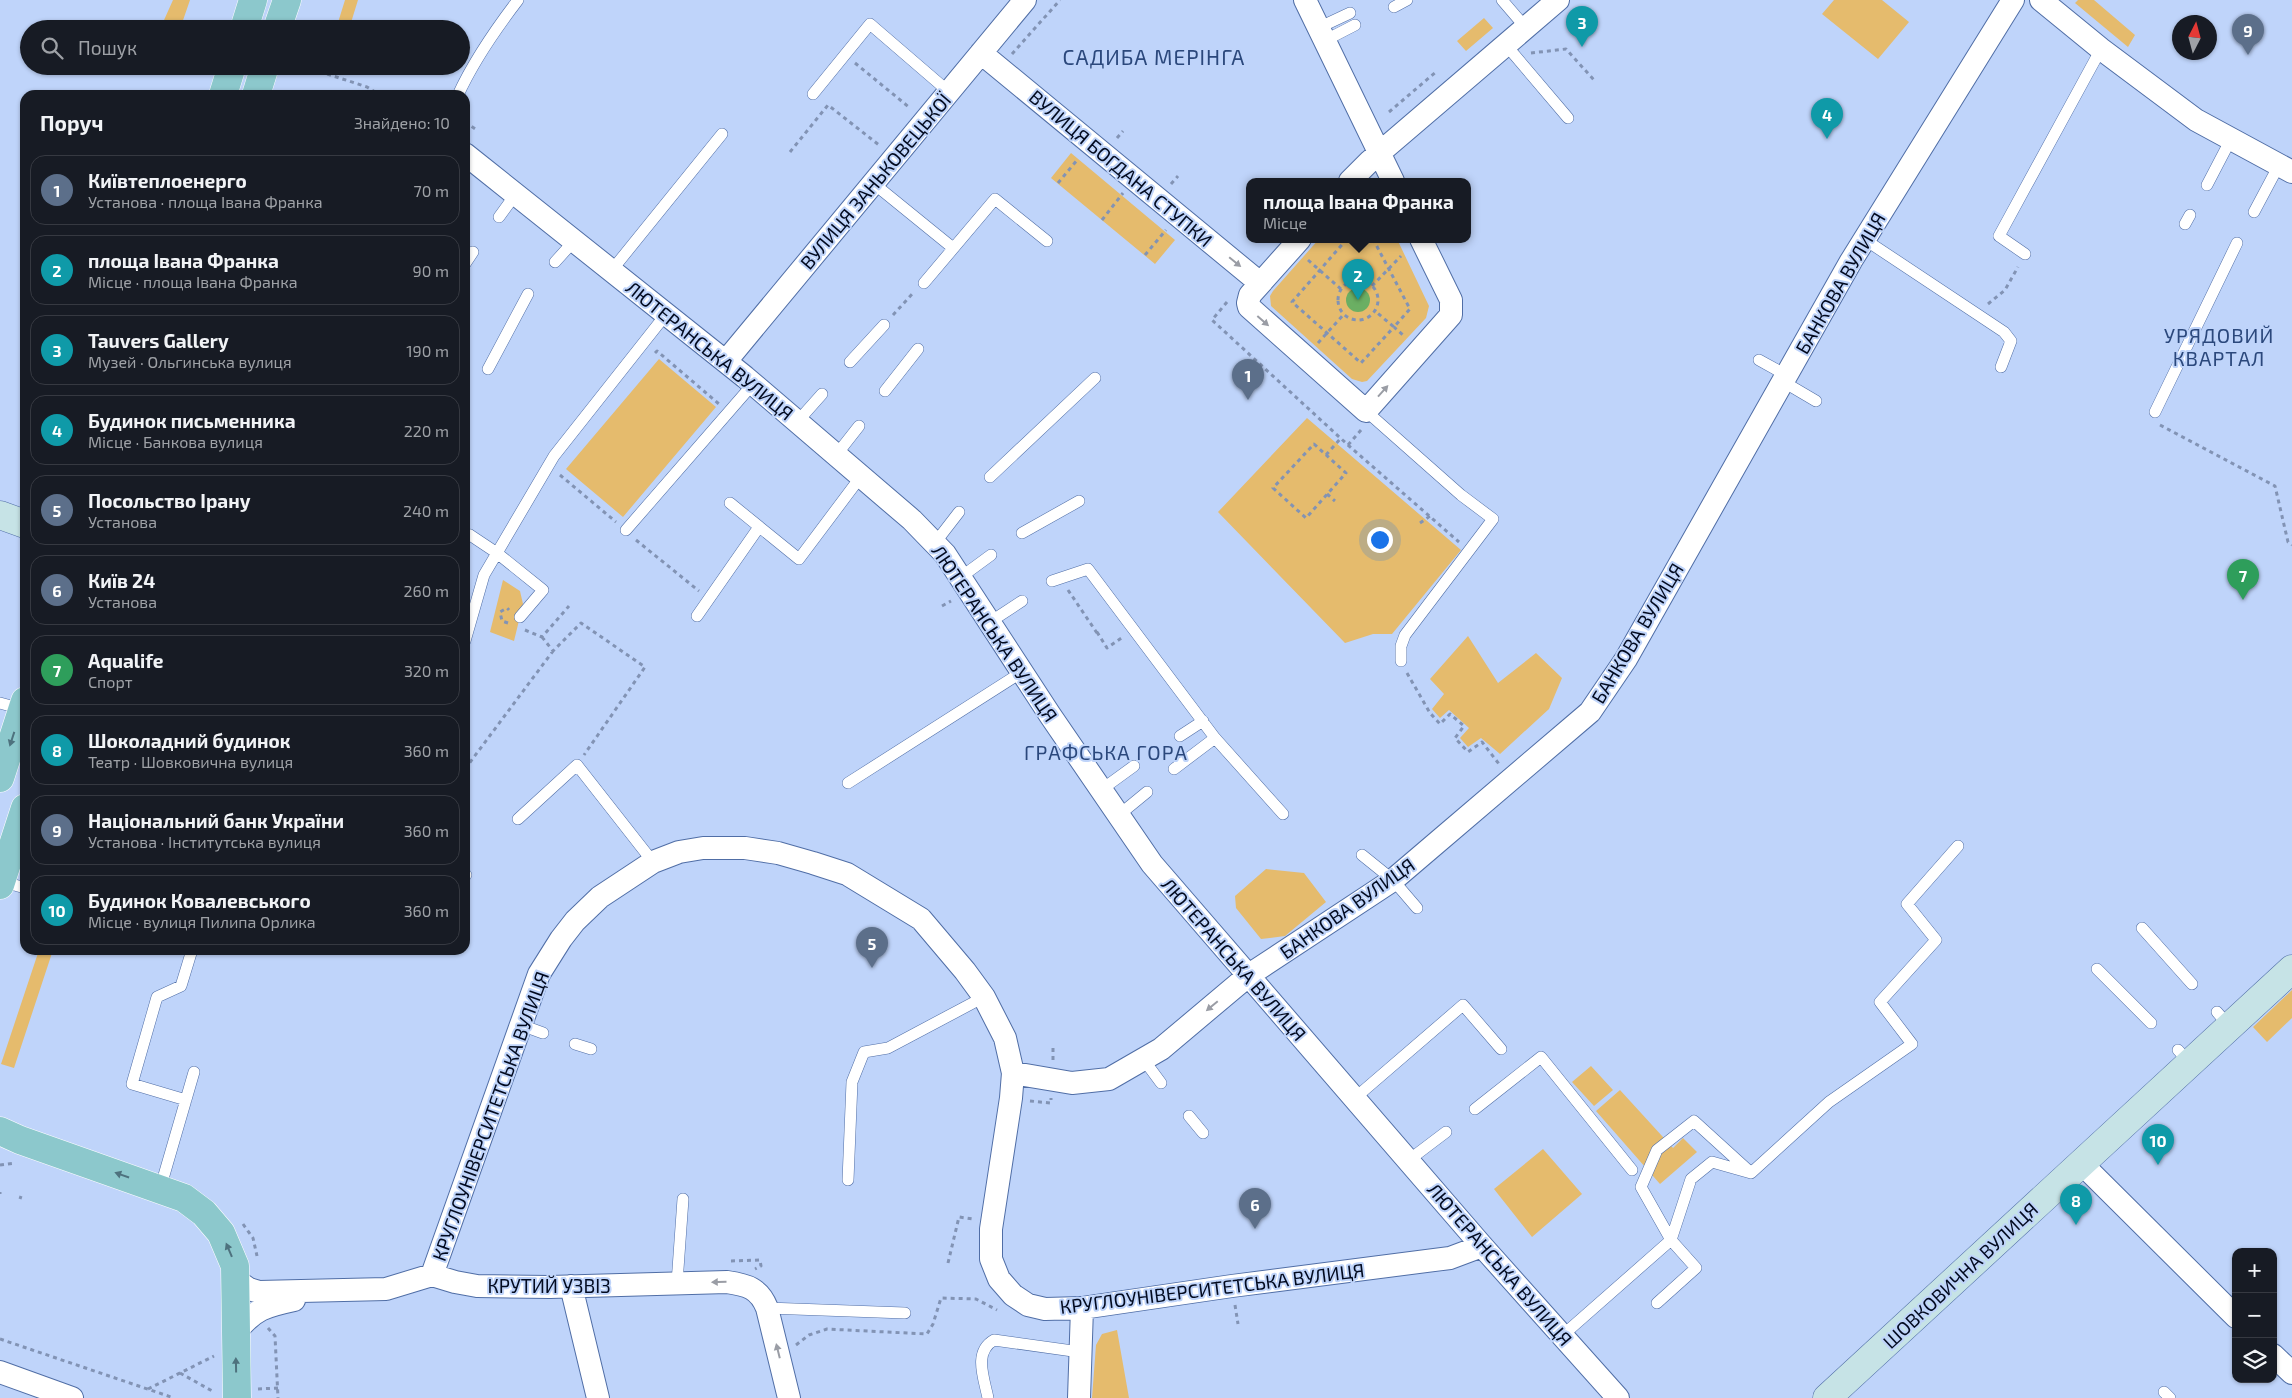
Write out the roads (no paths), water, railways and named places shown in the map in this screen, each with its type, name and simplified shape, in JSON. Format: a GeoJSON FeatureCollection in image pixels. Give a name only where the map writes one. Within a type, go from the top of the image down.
{"type":"FeatureCollection","features":[{"type":"Feature","properties":{"kind":"main road"},"geometry":{"type":"LineString","coordinates":[[247,20],[253,0]]}},
{"type":"Feature","properties":{"kind":"main road"},"geometry":{"type":"LineString","coordinates":[[281,20],[287,0]]}},
{"type":"Feature","properties":{"kind":"main road"},"geometry":{"type":"LineString","coordinates":[[225,90],[229,75]]}},
{"type":"Feature","properties":{"kind":"main road"},"geometry":{"type":"LineString","coordinates":[[258,90],[262,75]]}},
{"type":"Feature","properties":{"kind":"main road"},"geometry":{"type":"LineString","coordinates":[[0,778],[16,704]]}},
{"type":"Feature","properties":{"kind":"main road"},"geometry":{"type":"LineString","coordinates":[[9,885],[20,832]]}},
{"type":"Feature","properties":{"kind":"main road"},"geometry":{"type":"LineString","coordinates":[[10,1146],[160,1189],[184,1198],[204,1213],[221,1233],[235,1266],[236,1280],[225,1340],[237,1398]]}},
{"type":"Feature","properties":{"kind":"street","name":"ВУЛИЦЯ ЗАНЬКОВЕЦЬКОЇ"},"geometry":{"type":"LineString","coordinates":[[726,361],[1025,0]]}},
{"type":"Feature","properties":{"kind":"street"},"geometry":{"type":"LineString","coordinates":[[1305,0],[1392,178]]}},
{"type":"Feature","properties":{"kind":"street"},"geometry":{"type":"LineString","coordinates":[[1353,178],[1379,153],[1558,0]]}},
{"type":"Feature","properties":{"kind":"street","name":"БАНКОВА ВУЛИЦЯ"},"geometry":{"type":"LineString","coordinates":[[1013,1073],[1072,1083],[1110,1079],[1144,1060],[1161,1049],[1249,975],[1393,880],[1590,712],[1626,659],[1864,240],[2013,0]]}},
{"type":"Feature","properties":{"kind":"street"},"geometry":{"type":"LineString","coordinates":[[2042,0],[2101,49],[2196,120],[2286,168]]}},
{"type":"Feature","properties":{"kind":"street","name":"ВУЛИЦЯ БОГДАНА СТУПКИ"},"geometry":{"type":"LineString","coordinates":[[981,53],[1260,283]]}},
{"type":"Feature","properties":{"kind":"street","name":"ЛЮТЕРАНСЬКА ВУЛИЦЯ"},"geometry":{"type":"LineString","coordinates":[[470,158],[726,361],[862,475],[936,543],[961,577],[1022,672],[1152,864],[1482,1246],[1618,1398]]}},
{"type":"Feature","properties":{"kind":"street"},"geometry":{"type":"LineString","coordinates":[[1303,249],[1260,283],[1248,299],[1248,303],[1251,310],[1366,411],[1451,315],[1450,300],[1422,243]]}},
{"type":"Feature","properties":{"kind":"street"},"geometry":{"type":"LineString","coordinates":[[0,515],[20,522]]}},
{"type":"Feature","properties":{"kind":"street","name":"КРУГЛОУНІВЕРСИТЕТСЬКА ВУЛИЦЯ"},"geometry":{"type":"LineString","coordinates":[[432,1275],[539,974],[566,933],[600,897],[653,862],[679,852],[703,848],[745,848],[778,853],[847,874],[921,919],[965,970],[984,997],[1005,1038],[1013,1073],[1011,1098],[990,1229],[991,1259],[999,1279],[1013,1295],[1028,1306],[1045,1309],[1082,1308],[1232,1286],[1450,1258],[1482,1246]]}},
{"type":"Feature","properties":{"kind":"street","name":"ШОВКОВИЧНА ВУЛИЦЯ"},"geometry":{"type":"LineString","coordinates":[[1827,1398],[2090,1172],[2184,1057],[2223,1019],[2292,969]]}},
{"type":"Feature","properties":{"kind":"street"},"geometry":{"type":"LineString","coordinates":[[2090,1172],[2232,1313]]}},
{"type":"Feature","properties":{"kind":"street"},"geometry":{"type":"LineString","coordinates":[[236,1280],[249,1289],[259,1292],[333,1292],[386,1289],[432,1275]]}},
{"type":"Feature","properties":{"kind":"street","name":"КРУТИЙ УЗВІЗ"},"geometry":{"type":"LineString","coordinates":[[432,1275],[477,1286],[571,1286],[727,1282],[744,1284],[755,1289],[765,1303]]}},
{"type":"Feature","properties":{"kind":"street"},"geometry":{"type":"LineString","coordinates":[[571,1286],[598,1398]]}},
{"type":"Feature","properties":{"kind":"street"},"geometry":{"type":"LineString","coordinates":[[225,1340],[250,1315],[260,1309],[333,1292]]}},
{"type":"Feature","properties":{"kind":"street"},"geometry":{"type":"LineString","coordinates":[[765,1303],[789,1398]]}},
{"type":"Feature","properties":{"kind":"street"},"geometry":{"type":"LineString","coordinates":[[1079,1398],[1082,1308]]}},
{"type":"Feature","properties":{"kind":"street"},"geometry":{"type":"LineString","coordinates":[[2277,1358],[2292,1373]]}},
{"type":"Feature","properties":{"kind":"street"},"geometry":{"type":"LineString","coordinates":[[0,1372],[72,1398]]}},
{"type":"Feature","properties":{"kind":"lane"},"geometry":{"type":"LineString","coordinates":[[470,70],[490,36],[518,0]]}},
{"type":"Feature","properties":{"kind":"lane"},"geometry":{"type":"LineString","coordinates":[[1394,7],[1407,0]]}},
{"type":"Feature","properties":{"kind":"lane"},"geometry":{"type":"LineString","coordinates":[[1502,0],[1526,28]]}},
{"type":"Feature","properties":{"kind":"lane"},"geometry":{"type":"LineString","coordinates":[[1321,34],[1350,13]]}},
{"type":"Feature","properties":{"kind":"lane"},"geometry":{"type":"LineString","coordinates":[[812,94],[870,24],[949,92]]}},
{"type":"Feature","properties":{"kind":"lane"},"geometry":{"type":"LineString","coordinates":[[1321,34],[1355,26]]}},
{"type":"Feature","properties":{"kind":"lane"},"geometry":{"type":"LineString","coordinates":[[1506,45],[1568,118]]}},
{"type":"Feature","properties":{"kind":"lane"},"geometry":{"type":"LineString","coordinates":[[2025,254],[1999,236],[2101,49]]}},
{"type":"Feature","properties":{"kind":"lane"},"geometry":{"type":"LineString","coordinates":[[460,90],[468,75]]}},
{"type":"Feature","properties":{"kind":"lane"},"geometry":{"type":"LineString","coordinates":[[612,270],[722,134]]}},
{"type":"Feature","properties":{"kind":"lane"},"geometry":{"type":"LineString","coordinates":[[2207,185],[2231,139]]}},
{"type":"Feature","properties":{"kind":"lane"},"geometry":{"type":"LineString","coordinates":[[2254,212],[2286,168]]}},
{"type":"Feature","properties":{"kind":"lane"},"geometry":{"type":"LineString","coordinates":[[873,183],[953,248]]}},
{"type":"Feature","properties":{"kind":"lane"},"geometry":{"type":"LineString","coordinates":[[499,217],[515,195]]}},
{"type":"Feature","properties":{"kind":"lane"},"geometry":{"type":"LineString","coordinates":[[924,283],[995,199],[1046,241]]}},
{"type":"Feature","properties":{"kind":"lane"},"geometry":{"type":"LineString","coordinates":[[1864,240],[2004,332],[2011,341],[2001,367]]}},
{"type":"Feature","properties":{"kind":"lane"},"geometry":{"type":"LineString","coordinates":[[555,262],[574,241]]}},
{"type":"Feature","properties":{"kind":"lane"},"geometry":{"type":"LineString","coordinates":[[2156,418],[2237,243]]}},
{"type":"Feature","properties":{"kind":"lane"},"geometry":{"type":"LineString","coordinates":[[470,256],[473,252]]}},
{"type":"Feature","properties":{"kind":"lane"},"geometry":{"type":"LineString","coordinates":[[488,369],[528,294]]}},
{"type":"Feature","properties":{"kind":"lane"},"geometry":{"type":"LineString","coordinates":[[470,623],[484,576],[554,456],[667,313]]}},
{"type":"Feature","properties":{"kind":"lane"},"geometry":{"type":"LineString","coordinates":[[850,362],[884,324]]}},
{"type":"Feature","properties":{"kind":"lane"},"geometry":{"type":"LineString","coordinates":[[885,391],[918,349]]}},
{"type":"Feature","properties":{"kind":"lane"},"geometry":{"type":"LineString","coordinates":[[1760,360],[1816,401]]}},
{"type":"Feature","properties":{"kind":"lane"},"geometry":{"type":"LineString","coordinates":[[990,477],[1095,378]]}},
{"type":"Feature","properties":{"kind":"lane"},"geometry":{"type":"LineString","coordinates":[[626,530],[753,384]]}},
{"type":"Feature","properties":{"kind":"lane"},"geometry":{"type":"LineString","coordinates":[[798,421],[822,394]]}},
{"type":"Feature","properties":{"kind":"lane"},"geometry":{"type":"LineString","coordinates":[[1366,411],[1461,495],[1493,518],[1405,635],[1401,646],[1401,661]]}},
{"type":"Feature","properties":{"kind":"lane"},"geometry":{"type":"LineString","coordinates":[[837,454],[859,426]]}},
{"type":"Feature","properties":{"kind":"lane"},"geometry":{"type":"LineString","coordinates":[[730,503],[799,559],[862,475]]}},
{"type":"Feature","properties":{"kind":"lane"},"geometry":{"type":"LineString","coordinates":[[1022,533],[1079,501]]}},
{"type":"Feature","properties":{"kind":"lane"},"geometry":{"type":"LineString","coordinates":[[936,543],[959,512]]}},
{"type":"Feature","properties":{"kind":"lane"},"geometry":{"type":"LineString","coordinates":[[697,616],[759,527]]}},
{"type":"Feature","properties":{"kind":"lane"},"geometry":{"type":"LineString","coordinates":[[470,535],[497,553],[543,590],[520,622]]}},
{"type":"Feature","properties":{"kind":"lane"},"geometry":{"type":"LineString","coordinates":[[961,577],[991,555]]}},
{"type":"Feature","properties":{"kind":"lane"},"geometry":{"type":"LineString","coordinates":[[1056,579],[1088,568],[1215,738],[1283,814]]}},
{"type":"Feature","properties":{"kind":"lane"},"geometry":{"type":"LineString","coordinates":[[990,622],[1022,601]]}},
{"type":"Feature","properties":{"kind":"lane"},"geometry":{"type":"LineString","coordinates":[[848,783],[1022,672]]}},
{"type":"Feature","properties":{"kind":"lane"},"geometry":{"type":"LineString","coordinates":[[1180,736],[1203,721]]}},
{"type":"Feature","properties":{"kind":"lane"},"geometry":{"type":"LineString","coordinates":[[1174,769],[1215,738]]}},
{"type":"Feature","properties":{"kind":"lane"},"geometry":{"type":"LineString","coordinates":[[518,819],[577,765],[653,862]]}},
{"type":"Feature","properties":{"kind":"lane"},"geometry":{"type":"LineString","coordinates":[[1101,790],[1134,766]]}},
{"type":"Feature","properties":{"kind":"lane"},"geometry":{"type":"LineString","coordinates":[[1119,815],[1147,792]]}},
{"type":"Feature","properties":{"kind":"lane"},"geometry":{"type":"LineString","coordinates":[[1751,1173],[1829,1102],[1912,1044],[1880,1002],[1936,940],[1907,904],[1958,846]]}},
{"type":"Feature","properties":{"kind":"lane"},"geometry":{"type":"LineString","coordinates":[[1362,855],[1393,880],[1416,908]]}},
{"type":"Feature","properties":{"kind":"lane"},"geometry":{"type":"LineString","coordinates":[[2142,928],[2192,984]]}},
{"type":"Feature","properties":{"kind":"lane"},"geometry":{"type":"LineString","coordinates":[[186,1100],[132,1084],[157,997],[181,986],[190,955]]}},
{"type":"Feature","properties":{"kind":"lane"},"geometry":{"type":"LineString","coordinates":[[2097,969],[2150,1023]]}},
{"type":"Feature","properties":{"kind":"lane"},"geometry":{"type":"LineString","coordinates":[[848,1180],[852,1082],[864,1052],[888,1048],[984,997]]}},
{"type":"Feature","properties":{"kind":"lane"},"geometry":{"type":"LineString","coordinates":[[1355,1098],[1463,1005],[1501,1049]]}},
{"type":"Feature","properties":{"kind":"lane"},"geometry":{"type":"LineString","coordinates":[[520,1025],[543,1033]]}},
{"type":"Feature","properties":{"kind":"lane"},"geometry":{"type":"LineString","coordinates":[[575,1044],[591,1049]]}},
{"type":"Feature","properties":{"kind":"lane"},"geometry":{"type":"LineString","coordinates":[[1475,1109],[1541,1057],[1632,1170]]}},
{"type":"Feature","properties":{"kind":"lane"},"geometry":{"type":"LineString","coordinates":[[1144,1060],[1161,1083]]}},
{"type":"Feature","properties":{"kind":"lane"},"geometry":{"type":"LineString","coordinates":[[160,1189],[194,1072]]}},
{"type":"Feature","properties":{"kind":"lane"},"geometry":{"type":"LineString","coordinates":[[1188,1116],[1203,1133]]}},
{"type":"Feature","properties":{"kind":"lane"},"geometry":{"type":"LineString","coordinates":[[1657,1303],[1696,1268],[1671,1240],[1641,1187],[1657,1150],[1694,1121],[1751,1173]]}},
{"type":"Feature","properties":{"kind":"lane"},"geometry":{"type":"LineString","coordinates":[[1409,1160],[1446,1132]]}},
{"type":"Feature","properties":{"kind":"lane"},"geometry":{"type":"LineString","coordinates":[[1563,1335],[1671,1240],[1691,1179],[1712,1162],[1751,1173]]}},
{"type":"Feature","properties":{"kind":"lane"},"geometry":{"type":"LineString","coordinates":[[677,1283],[683,1199]]}},
{"type":"Feature","properties":{"kind":"lane"},"geometry":{"type":"LineString","coordinates":[[765,1303],[905,1314]]}},
{"type":"Feature","properties":{"kind":"lane"},"geometry":{"type":"LineString","coordinates":[[988,1398],[981,1357],[986,1345],[994,1340],[1080,1352]]}},
{"type":"Feature","properties":{"kind":"place","name":"Tauvers Gallery"},"geometry":{"type":"Point","coordinates":[1582,47]}},
{"type":"Feature","properties":{"kind":"place","name":"Національний банк України"},"geometry":{"type":"Point","coordinates":[2248,55]}},
{"type":"Feature","properties":{"kind":"place","name":"Будинок письменника"},"geometry":{"type":"Point","coordinates":[1827,139]}},
{"type":"Feature","properties":{"kind":"place","name":"площа Івана Франка"},"geometry":{"type":"Point","coordinates":[1358,300]}},
{"type":"Feature","properties":{"kind":"place","name":"Київтеплоенерго"},"geometry":{"type":"Point","coordinates":[1248,400]}},
{"type":"Feature","properties":{"kind":"place","name":"Aqualife"},"geometry":{"type":"Point","coordinates":[2243,600]}},
{"type":"Feature","properties":{"kind":"place","name":"Посольство Ірану"},"geometry":{"type":"Point","coordinates":[872,968]}},
{"type":"Feature","properties":{"kind":"place","name":"Будинок Ковалевського"},"geometry":{"type":"Point","coordinates":[2158,1165]}},
{"type":"Feature","properties":{"kind":"place","name":"Шоколадний будинок"},"geometry":{"type":"Point","coordinates":[2076,1225]}},
{"type":"Feature","properties":{"kind":"place","name":"Київ 24"},"geometry":{"type":"Point","coordinates":[1255,1229]}},
{"type":"Feature","properties":{"kind":"district","name":"САДИБА МЕРІНГА"},"geometry":{"type":"Point","coordinates":[1154,56]}},
{"type":"Feature","properties":{"kind":"district","name":"УРЯДОВИЙ КВАРТАЛ"},"geometry":{"type":"Point","coordinates":[2219,346]}},
{"type":"Feature","properties":{"kind":"district","name":"ГРАФСЬКА ГОРА"},"geometry":{"type":"Point","coordinates":[1106,752]}}]}
